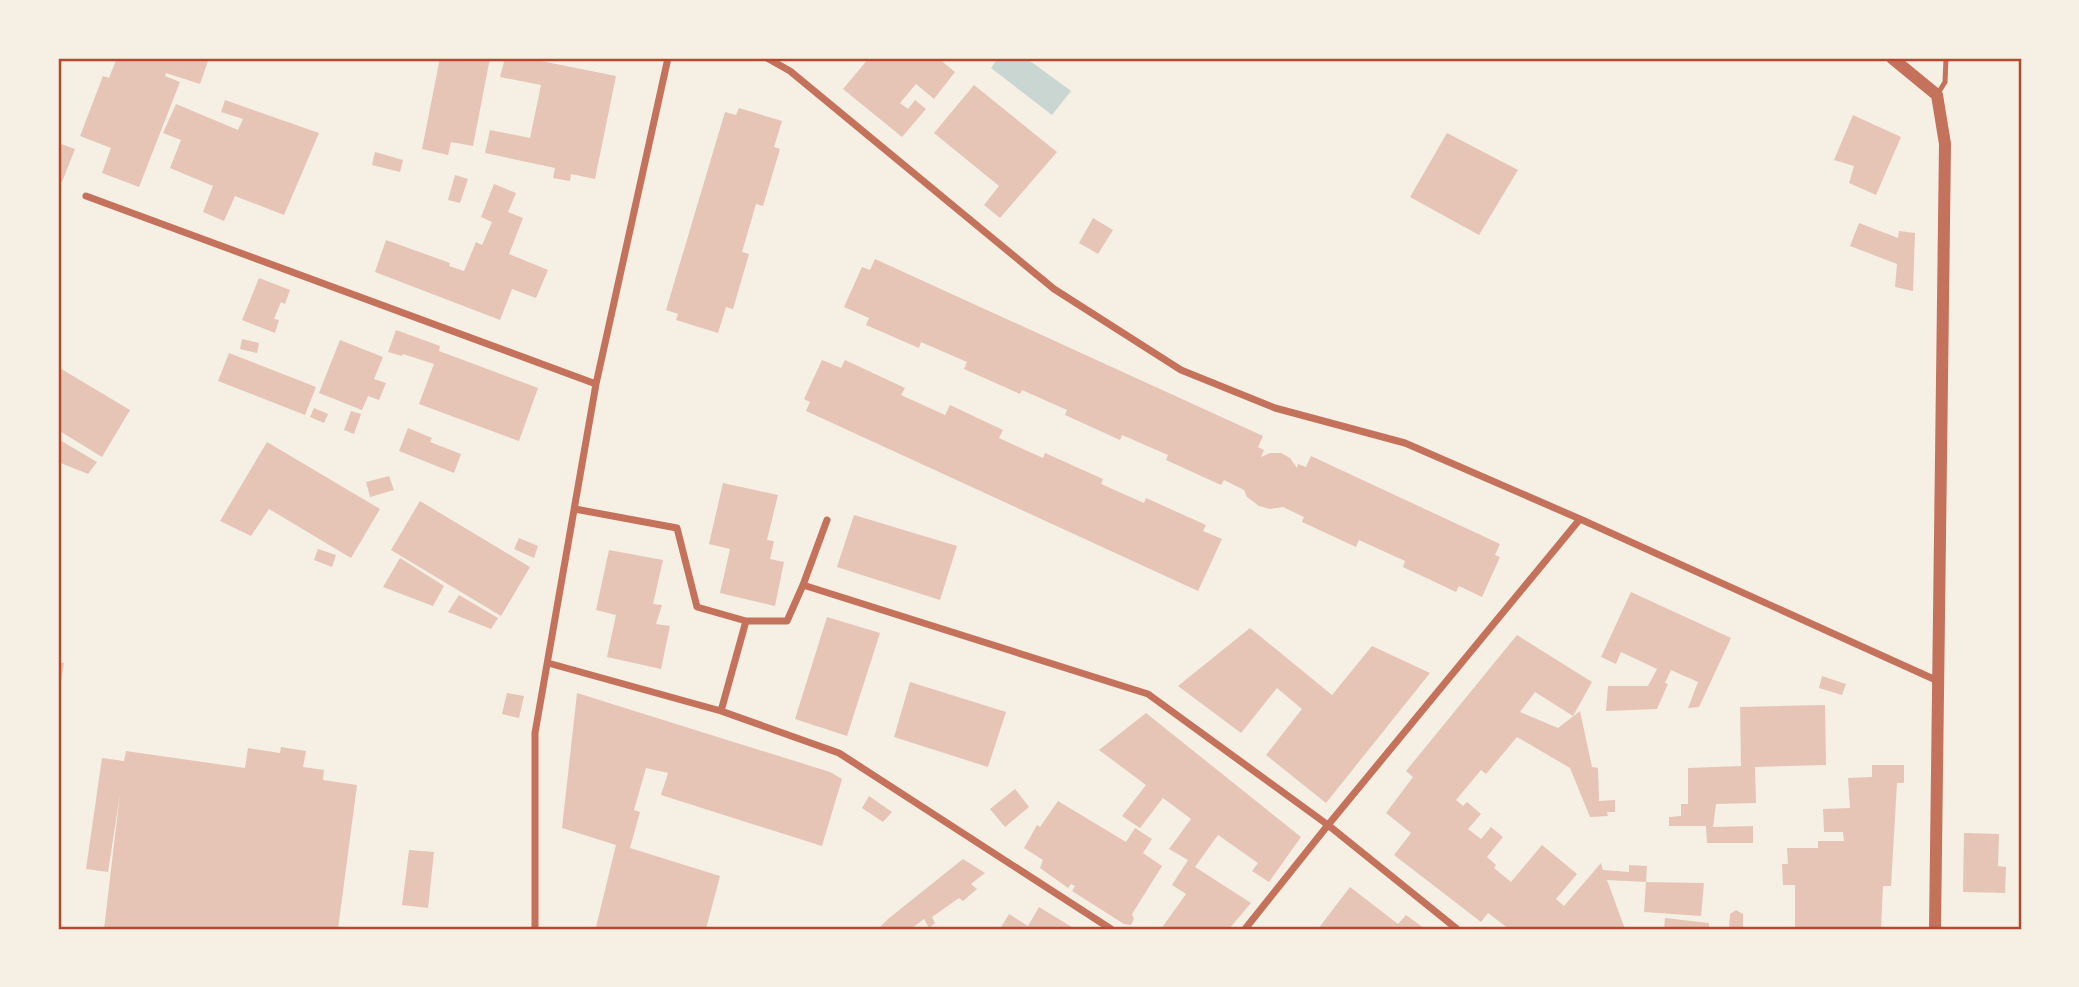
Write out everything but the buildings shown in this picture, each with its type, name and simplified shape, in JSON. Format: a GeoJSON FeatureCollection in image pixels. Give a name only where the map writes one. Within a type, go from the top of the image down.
{"type":"FeatureCollection","features":[{"type":"Feature","properties":{"kind":"street"},"geometry":{"type":"LineString","coordinates":[[534,929],[535,733],[596,384],[668,58]]}},
{"type":"Feature","properties":{"kind":"street"},"geometry":{"type":"LineString","coordinates":[[767,58],[790,71],[1054,289],[1181,370],[1275,408],[1405,443],[1938,681]]}},
{"type":"Feature","properties":{"kind":"street"},"geometry":{"type":"LineString","coordinates":[[1892,58],[1937,95],[1945,144],[1935,929]]}},
{"type":"Feature","properties":{"kind":"street"},"geometry":{"type":"LineString","coordinates":[[86,197],[596,384]]}},
{"type":"Feature","properties":{"kind":"street"},"geometry":{"type":"LineString","coordinates":[[575,509],[677,528],[697,607],[746,621],[787,621],[827,520]]}},
{"type":"Feature","properties":{"kind":"street"},"geometry":{"type":"LineString","coordinates":[[1260,929],[1248,926],[1580,519]]}},
{"type":"Feature","properties":{"kind":"street"},"geometry":{"type":"LineString","coordinates":[[803,585],[1148,694],[1328,825],[1457,929]]}},
{"type":"Feature","properties":{"kind":"street"},"geometry":{"type":"LineString","coordinates":[[721,711],[746,621]]}},
{"type":"Feature","properties":{"kind":"street"},"geometry":{"type":"LineString","coordinates":[[548,663],[721,711],[839,753],[1111,929]]}},
{"type":"Feature","properties":{"kind":"lane"},"geometry":{"type":"LineString","coordinates":[[1937,95],[1945,82],[1946,58]]}},
{"type":"Feature","properties":{"kind":"shaded area"},"geometry":{"type":"Polygon","coordinates":[[[998,58],[1026,58],[1071,91],[1052,115],[991,68],[998,58]]]}}]}
